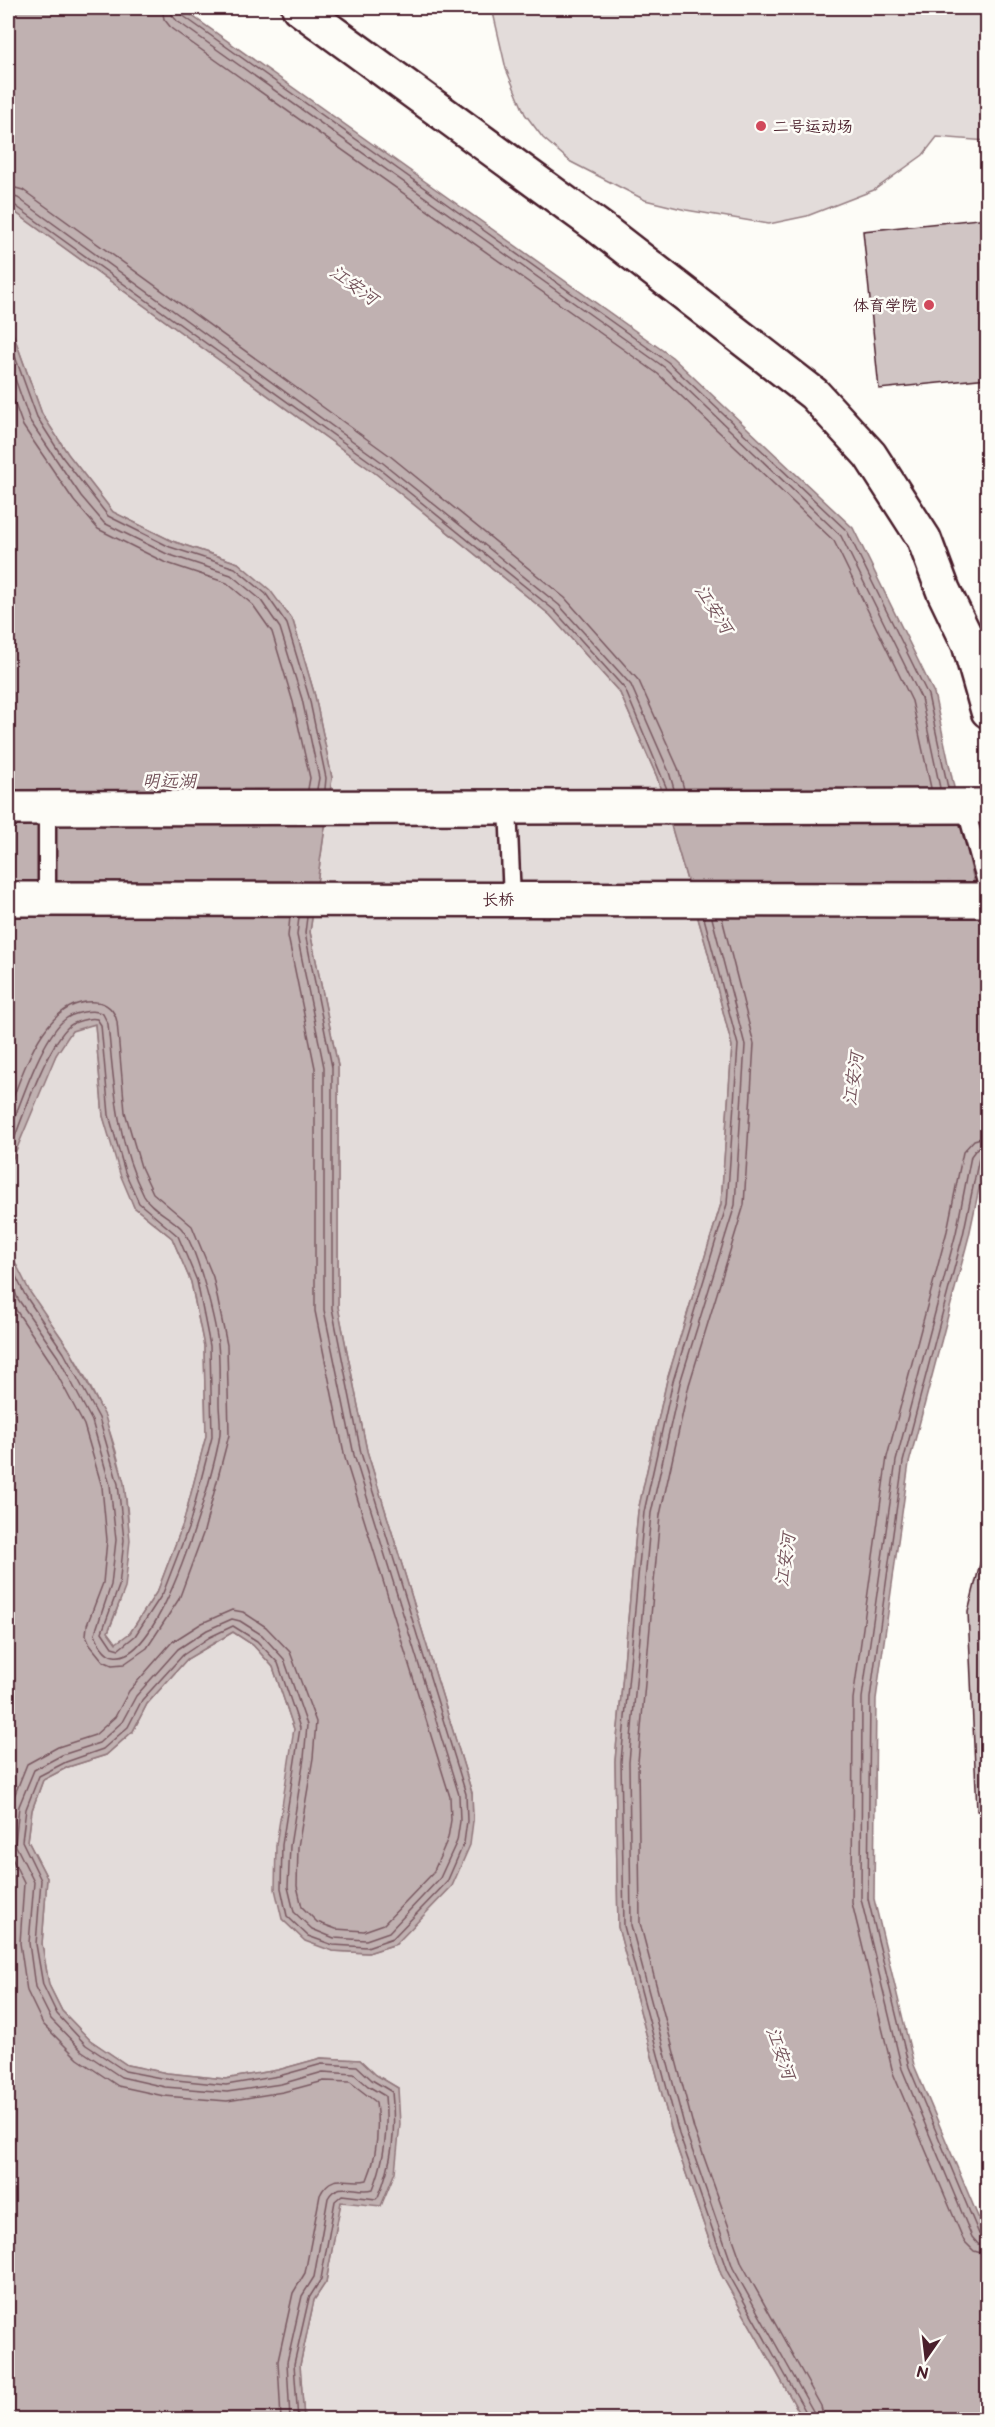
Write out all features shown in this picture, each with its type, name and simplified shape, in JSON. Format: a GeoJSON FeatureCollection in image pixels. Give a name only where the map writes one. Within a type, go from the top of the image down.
{"type":"FeatureCollection","features":[{"type":"Feature","properties":{"kind":"street"},"geometry":{"type":"LineString","coordinates":[[299,8],[600,228],[814,394],[870,455],[924,539],[943,590],[969,644],[987,711]]}},
{"type":"Feature","properties":{"kind":"street"},"geometry":{"type":"LineString","coordinates":[[8,808],[970,806]]}},
{"type":"Feature","properties":{"kind":"street","name":"长桥"},"geometry":{"type":"LineString","coordinates":[[8,899],[626,899],[985,896]]}},
{"type":"Feature","properties":{"kind":"lane"},"geometry":{"type":"LineString","coordinates":[[970,806],[985,896]]}},
{"type":"Feature","properties":{"kind":"lane"},"geometry":{"type":"LineString","coordinates":[[508,807],[512,899]]}},
{"type":"Feature","properties":{"kind":"lane"},"geometry":{"type":"LineString","coordinates":[[47,808],[47,899]]}},
{"type":"Feature","properties":{"kind":"shaded area","name":"二号运动场"},"geometry":{"type":"Polygon","coordinates":[[[492,8],[987,8],[987,141],[937,137],[923,155],[874,190],[807,216],[769,224],[686,210],[645,200],[571,162],[543,138],[525,114],[506,69],[492,8]]]}},
{"type":"Feature","properties":{"kind":"shaded area"},"geometry":{"type":"Polygon","coordinates":[[[8,207],[375,473],[550,615],[620,693],[657,777],[707,949],[732,1046],[721,1204],[667,1380],[638,1511],[615,1761],[618,1927],[673,2136],[721,2274],[803,2419],[304,2419],[300,2365],[314,2300],[326,2282],[341,2201],[398,2088],[376,2075],[360,2060],[321,2058],[278,2070],[225,2079],[167,2073],[127,2065],[90,2040],[62,2011],[49,1985],[42,1944],[47,1878],[28,1841],[32,1810],[43,1780],[68,1767],[106,1755],[133,1731],[147,1704],[187,1659],[233,1632],[253,1645],[273,1667],[294,1729],[291,1756],[332,1951],[368,1953],[396,1944],[473,1821],[472,1793],[367,1451],[338,1307],[338,1066],[310,932],[332,778],[315,696],[293,621],[238,563],[172,541],[113,512],[68,454],[42,414],[8,325],[8,207]]]}},
{"type":"Feature","properties":{"kind":"shaded area"},"geometry":{"type":"Polygon","coordinates":[[[95,1024],[103,1116],[134,1207],[172,1238],[191,1282],[204,1346],[206,1436],[183,1524],[158,1590],[130,1633],[117,1644],[108,1632],[121,1597],[127,1560],[128,1523],[124,1486],[115,1450],[103,1414],[87,1380],[61,1337],[29,1292],[16,1267],[10,1244],[6,1210],[8,1176],[13,1156],[54,1059],[68,1034],[81,1027],[95,1024]]]}},
{"type":"Feature","properties":{"kind":"water","name":"江安河"},"geometry":{"type":"Polygon","coordinates":[[[8,8],[181,8],[672,357],[853,528],[934,693],[987,943],[988,1146],[969,1236],[909,1463],[876,1699],[874,1899],[914,2065],[987,2238],[987,2419],[803,2419],[721,2274],[673,2136],[618,1927],[615,1761],[638,1511],[667,1380],[721,1204],[732,1046],[707,949],[657,777],[620,693],[550,615],[375,473],[8,207],[8,8]]]}},
{"type":"Feature","properties":{"kind":"water","name":"明远湖"},"geometry":{"type":"Polygon","coordinates":[[[8,325],[42,414],[68,454],[113,512],[172,541],[238,563],[270,590],[293,621],[315,696],[332,778],[310,932],[338,1066],[338,1307],[367,1451],[472,1793],[473,1821],[470,1845],[452,1886],[396,1944],[368,1953],[332,1951],[305,1941],[282,1919],[275,1889],[276,1845],[294,1729],[273,1667],[253,1645],[233,1632],[187,1659],[147,1704],[133,1731],[106,1755],[68,1767],[43,1780],[32,1810],[28,1841],[47,1878],[42,1944],[49,1985],[62,2011],[90,2040],[127,2065],[167,2073],[225,2079],[278,2070],[321,2058],[360,2060],[376,2075],[398,2088],[400,2124],[395,2172],[381,2206],[341,2202],[326,2282],[314,2300],[300,2365],[304,2419],[8,2419],[8,1226],[13,1258],[30,1292],[69,1349],[105,1416],[124,1483],[130,1540],[125,1588],[108,1632],[116,1643],[130,1633],[158,1590],[183,1524],[206,1436],[204,1346],[191,1282],[172,1238],[134,1207],[120,1174],[103,1116],[95,1024],[72,1031],[56,1055],[10,1165],[8,1186],[8,325]]]}},
{"type":"Feature","properties":{"kind":"building","name":"体育学院"},"geometry":{"type":"Polygon","coordinates":[[[988,218],[988,378],[879,389],[863,231],[988,218]]]}},
{"type":"Feature","properties":{"kind":"building"},"geometry":{"type":"Polygon","coordinates":[[[988,1532],[988,1814],[977,1811],[968,1612],[988,1532]]]}},
{"type":"Feature","properties":{"kind":"place","name":"二号运动场"},"geometry":{"type":"Point","coordinates":[761,126]}},
{"type":"Feature","properties":{"kind":"place","name":"体育学院"},"geometry":{"type":"Point","coordinates":[929,305]}}]}
